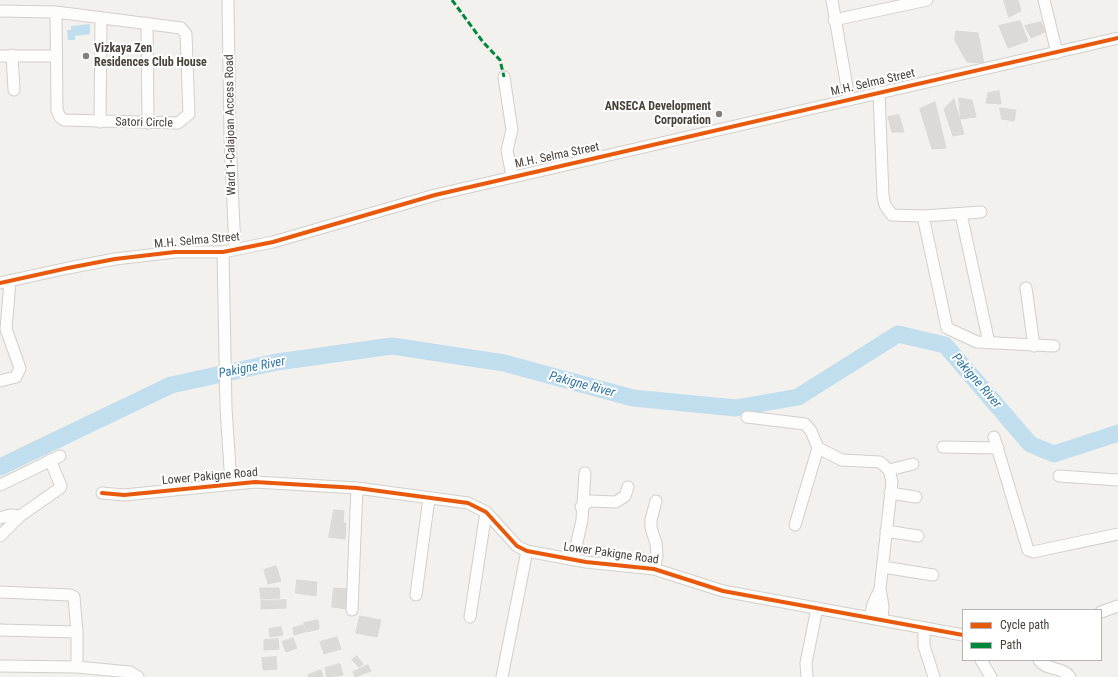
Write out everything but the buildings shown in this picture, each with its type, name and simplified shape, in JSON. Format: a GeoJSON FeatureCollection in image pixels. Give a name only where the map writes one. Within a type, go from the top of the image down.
{"type":"FeatureCollection","features":[{"type":"Feature","properties":{"kind":"street","name":"Ward 1-Calajoan Access Road"},"geometry":{"type":"LineString","coordinates":[[228,0],[231,167],[235,250]]}},
{"type":"Feature","properties":{"kind":"street"},"geometry":{"type":"LineString","coordinates":[[832,0],[834,20],[849,99]]}},
{"type":"Feature","properties":{"kind":"street"},"geometry":{"type":"LineString","coordinates":[[834,20],[927,0]]}},
{"type":"Feature","properties":{"kind":"street"},"geometry":{"type":"LineString","coordinates":[[1044,0],[1057,53]]}},
{"type":"Feature","properties":{"kind":"street"},"geometry":{"type":"LineString","coordinates":[[0,11],[56,12]]}},
{"type":"Feature","properties":{"kind":"street","name":"Satori Circle"},"geometry":{"type":"LineString","coordinates":[[56,12],[100,18],[181,28],[186,34],[189,114],[178,124],[64,120],[60,117],[57,110],[56,12]]}},
{"type":"Feature","properties":{"kind":"street"},"geometry":{"type":"LineString","coordinates":[[100,18],[100,122]]}},
{"type":"Feature","properties":{"kind":"street"},"geometry":{"type":"LineString","coordinates":[[147,23],[148,123]]}},
{"type":"Feature","properties":{"kind":"street","name":"M.H. Selma Street"},"geometry":{"type":"LineString","coordinates":[[5,283],[68,268],[115,259],[176,252],[223,252],[273,242],[435,195],[512,176],[660,144],[879,92],[1118,38]]}},
{"type":"Feature","properties":{"kind":"street"},"geometry":{"type":"LineString","coordinates":[[12,55],[14,90]]}},
{"type":"Feature","properties":{"kind":"street"},"geometry":{"type":"LineString","coordinates":[[0,56],[56,56]]}},
{"type":"Feature","properties":{"kind":"street"},"geometry":{"type":"LineString","coordinates":[[504,77],[512,130],[507,150],[512,176]]}},
{"type":"Feature","properties":{"kind":"street"},"geometry":{"type":"LineString","coordinates":[[879,92],[885,205],[892,215],[923,216],[981,212]]}},
{"type":"Feature","properties":{"kind":"street"},"geometry":{"type":"LineString","coordinates":[[961,214],[989,343]]}},
{"type":"Feature","properties":{"kind":"street"},"geometry":{"type":"LineString","coordinates":[[923,216],[946,326],[977,342],[1054,346]]}},
{"type":"Feature","properties":{"kind":"street"},"geometry":{"type":"LineString","coordinates":[[223,252],[224,361],[231,484]]}},
{"type":"Feature","properties":{"kind":"street"},"geometry":{"type":"LineString","coordinates":[[0,380],[16,377],[20,368],[6,329],[5,283]]}},
{"type":"Feature","properties":{"kind":"street"},"geometry":{"type":"LineString","coordinates":[[1026,288],[1034,346]]}},
{"type":"Feature","properties":{"kind":"street"},"geometry":{"type":"LineString","coordinates":[[747,417],[805,424],[810,430],[818,448],[842,460],[880,462],[889,470],[892,482],[880,589],[883,606],[882,620]]}},
{"type":"Feature","properties":{"kind":"street"},"geometry":{"type":"LineString","coordinates":[[943,448],[996,443],[1028,550],[1033,552],[1118,534]]}},
{"type":"Feature","properties":{"kind":"street"},"geometry":{"type":"LineString","coordinates":[[795,525],[818,448]]}},
{"type":"Feature","properties":{"kind":"street"},"geometry":{"type":"LineString","coordinates":[[0,485],[55,458],[61,487],[20,516],[0,536]]}},
{"type":"Feature","properties":{"kind":"street"},"geometry":{"type":"LineString","coordinates":[[889,470],[913,464]]}},
{"type":"Feature","properties":{"kind":"street"},"geometry":{"type":"LineString","coordinates":[[573,560],[582,520],[581,506],[585,473]]}},
{"type":"Feature","properties":{"kind":"street"},"geometry":{"type":"LineString","coordinates":[[1059,476],[1118,480]]}},
{"type":"Feature","properties":{"kind":"street","name":"Lower Pakigne Road"},"geometry":{"type":"LineString","coordinates":[[102,493],[124,495],[255,482],[357,488],[468,503],[486,512],[518,546],[527,551],[573,560],[654,569],[724,591],[962,636]]}},
{"type":"Feature","properties":{"kind":"street"},"geometry":{"type":"LineString","coordinates":[[581,506],[590,501],[616,502],[625,496],[628,487]]}},
{"type":"Feature","properties":{"kind":"street"},"geometry":{"type":"LineString","coordinates":[[352,610],[357,488]]}},
{"type":"Feature","properties":{"kind":"street"},"geometry":{"type":"LineString","coordinates":[[890,493],[916,497]]}},
{"type":"Feature","properties":{"kind":"street"},"geometry":{"type":"LineString","coordinates":[[416,595],[429,498]]}},
{"type":"Feature","properties":{"kind":"street"},"geometry":{"type":"LineString","coordinates":[[654,569],[657,556],[656,543],[651,524],[656,501]]}},
{"type":"Feature","properties":{"kind":"street"},"geometry":{"type":"LineString","coordinates":[[470,617],[486,512]]}},
{"type":"Feature","properties":{"kind":"street"},"geometry":{"type":"LineString","coordinates":[[0,518],[10,515],[20,516]]}},
{"type":"Feature","properties":{"kind":"street"},"geometry":{"type":"LineString","coordinates":[[886,530],[918,536]]}},
{"type":"Feature","properties":{"kind":"street"},"geometry":{"type":"LineString","coordinates":[[502,677],[527,551]]}},
{"type":"Feature","properties":{"kind":"street"},"geometry":{"type":"LineString","coordinates":[[882,567],[933,575]]}},
{"type":"Feature","properties":{"kind":"street"},"geometry":{"type":"LineString","coordinates":[[870,618],[873,604],[880,589]]}},
{"type":"Feature","properties":{"kind":"street"},"geometry":{"type":"LineString","coordinates":[[0,592],[72,596],[75,600],[77,667]]}},
{"type":"Feature","properties":{"kind":"street"},"geometry":{"type":"LineString","coordinates":[[1102,612],[1118,606]]}},
{"type":"Feature","properties":{"kind":"street"},"geometry":{"type":"LineString","coordinates":[[806,677],[806,663],[817,608]]}},
{"type":"Feature","properties":{"kind":"street"},"geometry":{"type":"LineString","coordinates":[[924,628],[924,646],[934,677]]}},
{"type":"Feature","properties":{"kind":"street"},"geometry":{"type":"LineString","coordinates":[[0,630],[77,632]]}},
{"type":"Feature","properties":{"kind":"street"},"geometry":{"type":"LineString","coordinates":[[982,661],[991,677]]}},
{"type":"Feature","properties":{"kind":"street"},"geometry":{"type":"LineString","coordinates":[[1040,661],[1044,666],[1065,671],[1070,677]]}},
{"type":"Feature","properties":{"kind":"street"},"geometry":{"type":"LineString","coordinates":[[0,666],[77,667],[130,672],[138,677]]}},
{"type":"Feature","properties":{"kind":"water"},"geometry":{"type":"Polygon","coordinates":[[[90,24],[90,34],[75,36],[75,40],[68,40],[67,30],[71,30],[71,26],[90,24]]]}},
{"type":"Feature","properties":{"kind":"waterway","name":"Pakigne River"},"geometry":{"type":"LineString","coordinates":[[0,467],[171,385],[277,362],[392,346],[504,363],[633,398],[736,408],[798,397],[898,334],[945,345],[1030,444],[1054,454],[1118,433]]}},
{"type":"Feature","properties":{"kind":"marked path"},"geometry":{"type":"LineString","coordinates":[[452,0],[483,42],[500,60],[504,77]]}},
{"type":"Feature","properties":{"kind":"cycle path"},"geometry":{"type":"LineString","coordinates":[[0,283],[115,259],[175,252],[223,252],[273,242],[435,195],[1118,38]]}},
{"type":"Feature","properties":{"kind":"cycle path"},"geometry":{"type":"LineString","coordinates":[[102,493],[124,495],[255,482],[357,488],[468,503],[486,512],[517,546],[527,551],[586,562],[654,569],[723,591],[962,635]]}},
{"type":"Feature","properties":{"kind":"place","name":"Vizkaya Zen Residences Club House"},"geometry":{"type":"Point","coordinates":[86,56]}},
{"type":"Feature","properties":{"kind":"place","name":"ANSECA Development Corporation"},"geometry":{"type":"Point","coordinates":[719,114]}}]}
